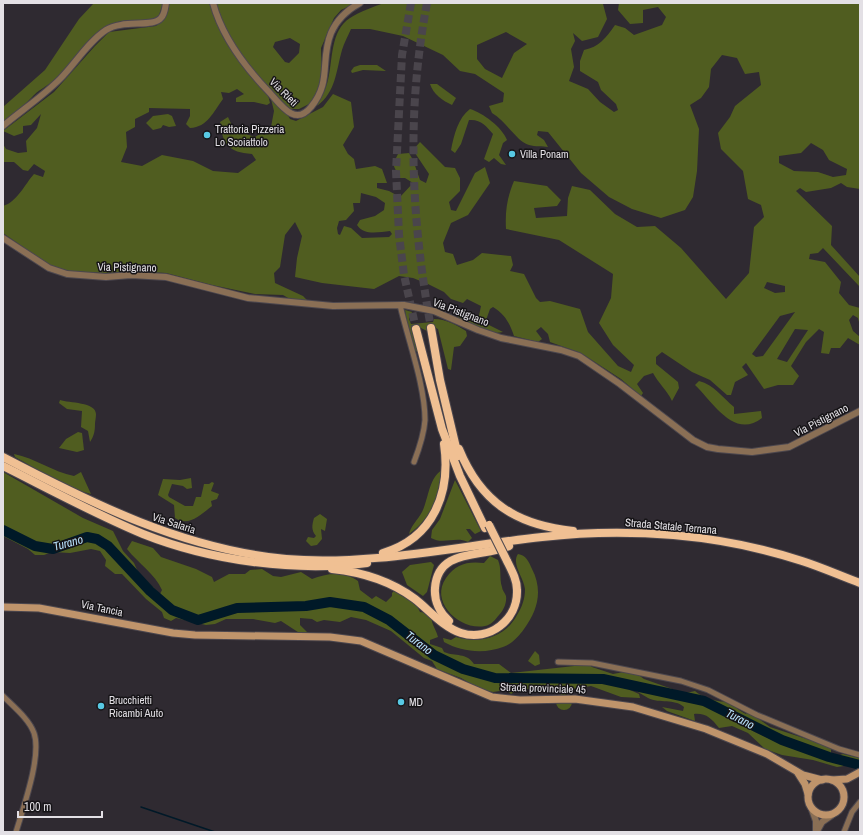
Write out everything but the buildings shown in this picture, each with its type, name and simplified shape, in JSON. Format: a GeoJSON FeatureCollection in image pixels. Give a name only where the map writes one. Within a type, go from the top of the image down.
{"type":"FeatureCollection","features":[{"type":"Feature","properties":{"kind":"highway"},"geometry":{"type":"LineString","coordinates":[[431,328],[455,449],[464,474],[487,526]]}},
{"type":"Feature","properties":{"kind":"highway"},"geometry":{"type":"LineString","coordinates":[[304,566],[348,571],[384,582],[415,599],[451,628],[465,634],[475,635],[486,633],[500,626],[513,611],[517,595],[516,583],[460,476],[442,429],[416,329]]}},
{"type":"Feature","properties":{"kind":"highway"},"geometry":{"type":"LineString","coordinates":[[451,428],[472,476],[488,496],[499,505],[533,524],[592,534]]}},
{"type":"Feature","properties":{"kind":"highway"},"geometry":{"type":"LineString","coordinates":[[352,559],[392,550],[414,536],[430,521],[442,498],[446,480],[447,467],[442,429]]}},
{"type":"Feature","properties":{"kind":"highway","name":"Via Salaria"},"geometry":{"type":"LineString","coordinates":[[5,463],[148,527],[185,539],[223,548],[286,558],[352,559]]}},
{"type":"Feature","properties":{"kind":"highway","name":"Via Salaria"},"geometry":{"type":"LineString","coordinates":[[5,463],[96,514],[144,534],[222,556],[286,566],[304,566]]}},
{"type":"Feature","properties":{"kind":"highway","name":"Strada Statale Ternana"},"geometry":{"type":"LineString","coordinates":[[352,559],[545,536],[617,533],[697,537],[752,547],[802,561],[860,583]]}},
{"type":"Feature","properties":{"kind":"highway","name":"Strada Statale Ternana"},"geometry":{"type":"LineString","coordinates":[[304,566],[357,564],[509,546],[570,535]]}},
{"type":"Feature","properties":{"kind":"highway"},"geometry":{"type":"LineString","coordinates":[[505,562],[510,579],[512,595],[508,611],[501,620],[487,628],[471,630],[457,626],[444,617],[438,608],[435,592],[436,581],[444,567],[459,556],[500,550],[509,546]]}},
{"type":"Feature","properties":{"kind":"main road","name":"Via Tancia"},"geometry":{"type":"LineString","coordinates":[[3,607],[39,608],[173,633],[195,635]]}},
{"type":"Feature","properties":{"kind":"main road","name":"Strada provinciale 45"},"geometry":{"type":"LineString","coordinates":[[195,635],[330,637],[361,641],[492,697],[514,700],[575,698],[633,707],[706,729],[767,754],[808,777],[822,780]]}},
{"type":"Feature","properties":{"kind":"main road","name":"Strada provinciale 45"},"geometry":{"type":"LineString","coordinates":[[793,769],[802,779],[808,795]]}},
{"type":"Feature","properties":{"kind":"main road"},"geometry":{"type":"LineString","coordinates":[[857,774],[847,788],[841,808],[832,815],[820,814],[810,807],[808,795],[813,785],[822,780],[847,779],[857,774]]}},
{"type":"Feature","properties":{"kind":"main road"},"geometry":{"type":"LineString","coordinates":[[832,780],[841,787],[844,798]]}},
{"type":"Feature","properties":{"kind":"street"},"geometry":{"type":"LineString","coordinates":[[3,126],[50,88],[105,31],[119,24],[150,23],[156,21],[164,14],[166,3]]}},
{"type":"Feature","properties":{"kind":"street","name":"Via Rieti"},"geometry":{"type":"LineString","coordinates":[[213,3],[217,18],[236,53],[279,103],[294,116],[299,116],[305,114],[321,92],[325,78],[327,51],[331,33],[340,16],[360,3]]}},
{"type":"Feature","properties":{"kind":"street","name":"Via Pistignano"},"geometry":{"type":"LineString","coordinates":[[3,238],[48,268],[66,274],[106,277],[131,275],[166,278],[248,298],[333,306],[400,305],[434,312],[501,338],[561,350],[578,356],[620,384],[693,440],[707,446],[752,452],[789,447],[860,411]]}},
{"type":"Feature","properties":{"kind":"street"},"geometry":{"type":"LineString","coordinates":[[400,305],[422,395],[425,420],[422,443],[414,462]]}},
{"type":"Feature","properties":{"kind":"street"},"geometry":{"type":"LineString","coordinates":[[558,662],[592,663],[688,684],[708,690],[757,715],[833,747],[860,755]]}},
{"type":"Feature","properties":{"kind":"street"},"geometry":{"type":"LineString","coordinates":[[3,696],[30,725],[34,733],[36,743],[34,768],[16,832]]}},
{"type":"Feature","properties":{"kind":"street"},"geometry":{"type":"LineString","coordinates":[[844,832],[852,812],[860,802]]}},
{"type":"Feature","properties":{"kind":"street"},"geometry":{"type":"LineString","coordinates":[[810,807],[816,821],[816,832]]}},
{"type":"Feature","properties":{"kind":"street"},"geometry":{"type":"LineString","coordinates":[[816,832],[822,822],[832,815]]}},
{"type":"Feature","properties":{"kind":"green space"},"geometry":{"type":"Polygon","coordinates":[[[94,3],[163,3],[158,18],[122,21],[110,25],[94,36],[56,79],[36,93],[3,125],[3,107],[45,70],[79,19],[94,3]]]}},
{"type":"Feature","properties":{"kind":"green space"},"geometry":{"type":"Polygon","coordinates":[[[169,3],[209,3],[223,37],[235,56],[267,91],[270,103],[267,105],[254,102],[236,102],[236,98],[244,94],[237,89],[229,93],[221,92],[223,99],[210,118],[201,125],[190,128],[186,124],[190,116],[190,109],[149,108],[149,112],[135,119],[135,127],[126,132],[127,147],[121,162],[142,166],[162,155],[193,161],[213,171],[238,173],[256,160],[252,154],[237,151],[228,146],[221,130],[220,122],[228,117],[234,130],[255,137],[271,127],[274,111],[270,95],[285,110],[290,119],[296,121],[323,107],[333,94],[351,102],[354,127],[343,145],[348,154],[354,159],[356,169],[375,166],[382,169],[387,183],[377,183],[377,188],[389,191],[400,197],[413,183],[405,178],[399,178],[393,164],[398,154],[409,153],[420,180],[426,183],[429,174],[413,150],[420,142],[445,167],[455,168],[460,178],[460,191],[449,202],[451,210],[456,211],[475,173],[485,167],[490,183],[468,215],[451,223],[443,243],[445,252],[453,254],[457,265],[473,260],[482,253],[511,256],[513,265],[510,271],[524,274],[536,298],[540,302],[550,301],[580,309],[588,332],[618,366],[631,372],[634,365],[613,345],[599,323],[611,298],[613,274],[559,240],[506,229],[507,205],[514,181],[547,186],[561,200],[557,206],[534,208],[536,218],[567,216],[568,198],[572,186],[590,190],[615,214],[637,227],[655,226],[681,248],[726,299],[749,273],[754,227],[764,217],[761,205],[748,199],[743,171],[721,149],[718,133],[730,117],[735,106],[761,85],[759,72],[745,74],[737,58],[722,55],[711,69],[709,87],[701,98],[690,105],[699,129],[697,171],[693,197],[685,210],[661,218],[632,209],[609,197],[581,173],[548,132],[538,131],[537,135],[544,140],[548,147],[531,146],[520,140],[492,113],[489,106],[503,102],[504,93],[475,74],[460,71],[443,55],[403,36],[370,29],[351,29],[343,47],[332,88],[317,106],[327,83],[330,72],[333,46],[339,30],[350,18],[384,3],[605,3],[603,4],[607,19],[598,37],[582,41],[573,33],[575,41],[571,49],[574,67],[569,81],[588,89],[600,102],[614,112],[618,110],[616,104],[601,90],[598,82],[580,71],[580,61],[584,50],[594,47],[602,41],[615,25],[625,28],[634,35],[662,25],[666,17],[658,7],[643,10],[643,23],[630,24],[618,10],[619,3],[860,3],[860,189],[847,187],[841,183],[831,188],[806,192],[800,188],[796,191],[832,226],[831,245],[860,277],[860,287],[823,248],[818,253],[810,254],[809,259],[825,262],[841,282],[839,293],[849,305],[860,308],[860,326],[858,318],[853,315],[849,320],[853,331],[860,337],[860,345],[848,338],[840,348],[831,348],[829,354],[821,353],[824,332],[819,329],[806,342],[791,366],[799,376],[793,385],[778,385],[764,389],[746,363],[742,367],[748,375],[735,382],[731,395],[727,395],[710,380],[692,372],[662,352],[656,357],[656,364],[678,382],[679,388],[672,401],[653,373],[644,376],[637,384],[643,393],[641,396],[621,379],[581,353],[550,342],[548,334],[541,327],[536,331],[542,339],[538,342],[514,336],[511,327],[501,313],[493,307],[490,309],[485,323],[503,332],[498,333],[486,331],[474,326],[457,317],[460,315],[478,320],[481,306],[467,299],[463,303],[451,299],[444,292],[413,278],[399,276],[374,289],[322,283],[295,277],[297,258],[302,236],[295,222],[285,235],[280,267],[274,273],[275,283],[303,296],[308,301],[290,299],[283,295],[255,294],[166,273],[131,271],[105,273],[67,271],[49,265],[3,233],[3,206],[17,197],[34,174],[43,177],[45,171],[34,164],[28,171],[23,170],[14,162],[3,162],[3,144],[6,149],[18,153],[27,152],[26,141],[37,128],[41,114],[31,125],[23,126],[23,133],[14,136],[3,131],[54,92],[109,32],[156,26],[165,18],[169,3]],[[506,32],[477,45],[477,59],[485,69],[502,78],[514,53],[527,44],[506,32]],[[811,143],[801,153],[779,156],[779,163],[794,171],[818,172],[833,177],[846,175],[847,169],[829,160],[823,150],[811,143]],[[361,193],[360,203],[353,203],[354,211],[346,220],[339,221],[337,228],[338,234],[340,235],[344,226],[351,228],[362,238],[389,237],[392,234],[390,231],[364,231],[357,225],[360,220],[375,216],[384,210],[385,203],[376,197],[361,193]],[[767,282],[764,288],[775,293],[785,292],[785,286],[767,282]],[[795,312],[780,316],[752,354],[756,357],[763,356],[795,312]],[[795,329],[777,359],[787,362],[808,330],[795,329]]]}},
{"type":"Feature","properties":{"kind":"green space"},"geometry":{"type":"Polygon","coordinates":[[[215,3],[356,3],[341,10],[334,18],[321,48],[322,80],[313,102],[299,109],[289,109],[266,86],[236,47],[215,3]],[[290,38],[275,42],[273,47],[285,62],[289,63],[299,53],[300,44],[290,38]]]}},
{"type":"Feature","properties":{"kind":"green space"},"geometry":{"type":"Polygon","coordinates":[[[360,65],[377,65],[386,71],[363,70],[352,73],[351,71],[354,67],[360,65]]]}},
{"type":"Feature","properties":{"kind":"green space"},"geometry":{"type":"Polygon","coordinates":[[[430,84],[437,84],[456,98],[452,105],[439,97],[433,91],[430,84]]]}},
{"type":"Feature","properties":{"kind":"green space"},"geometry":{"type":"Polygon","coordinates":[[[470,109],[492,121],[505,135],[507,140],[503,143],[499,155],[506,165],[501,164],[494,158],[489,162],[484,159],[493,134],[488,128],[477,121],[469,120],[461,144],[455,153],[451,150],[455,133],[462,117],[470,109]]]}},
{"type":"Feature","properties":{"kind":"green space"},"geometry":{"type":"Polygon","coordinates":[[[168,114],[172,116],[176,126],[169,127],[163,125],[161,128],[153,130],[146,123],[153,116],[168,114]]]}},
{"type":"Feature","properties":{"kind":"green space"},"geometry":{"type":"Polygon","coordinates":[[[405,310],[412,312],[409,319],[411,324],[433,322],[434,319],[438,319],[451,323],[466,331],[467,336],[460,346],[454,347],[451,370],[448,369],[438,329],[434,327],[427,331],[417,326],[413,329],[413,335],[418,352],[412,349],[405,310]]]}},
{"type":"Feature","properties":{"kind":"green space"},"geometry":{"type":"Polygon","coordinates":[[[699,381],[714,388],[734,407],[734,414],[761,411],[762,418],[752,424],[742,424],[724,416],[695,385],[699,381]]]}},
{"type":"Feature","properties":{"kind":"green space"},"geometry":{"type":"Polygon","coordinates":[[[60,400],[87,405],[95,410],[94,431],[90,442],[88,431],[81,427],[82,411],[67,409],[59,403],[60,400]]]}},
{"type":"Feature","properties":{"kind":"green space"},"geometry":{"type":"Polygon","coordinates":[[[78,432],[82,433],[84,450],[77,452],[59,448],[66,439],[78,432]]]}},
{"type":"Feature","properties":{"kind":"green space"},"geometry":{"type":"Polygon","coordinates":[[[14,454],[66,474],[74,476],[81,472],[91,494],[71,488],[61,483],[15,457],[14,454]]]}},
{"type":"Feature","properties":{"kind":"green space"},"geometry":{"type":"Polygon","coordinates":[[[442,470],[440,488],[433,506],[422,522],[409,534],[411,528],[422,512],[434,478],[442,470]]]}},
{"type":"Feature","properties":{"kind":"green space"},"geometry":{"type":"Polygon","coordinates":[[[3,472],[83,518],[113,531],[123,551],[134,563],[138,572],[160,594],[162,590],[159,584],[127,549],[132,541],[153,548],[161,557],[196,569],[212,577],[214,582],[229,574],[245,574],[250,570],[262,569],[273,576],[281,577],[301,572],[312,579],[329,574],[341,574],[358,581],[360,590],[372,599],[376,596],[386,602],[392,596],[394,591],[416,604],[420,612],[427,613],[431,616],[438,637],[430,640],[430,644],[442,648],[444,652],[464,656],[471,660],[474,664],[499,664],[511,673],[574,666],[584,660],[592,667],[613,674],[629,671],[644,679],[675,690],[686,693],[695,691],[709,699],[727,702],[746,714],[748,711],[770,727],[831,747],[831,755],[768,731],[738,714],[730,713],[730,716],[738,722],[759,734],[844,766],[837,767],[813,760],[782,755],[765,749],[748,733],[732,726],[719,728],[711,719],[702,714],[694,714],[695,721],[667,711],[662,707],[683,711],[684,707],[676,703],[653,700],[632,689],[630,690],[639,694],[640,698],[621,697],[591,686],[572,689],[520,689],[511,694],[506,690],[493,692],[480,689],[461,678],[437,669],[432,661],[424,658],[391,631],[366,620],[351,617],[340,622],[324,620],[317,622],[312,619],[300,618],[300,625],[308,633],[304,636],[281,621],[275,623],[253,619],[226,619],[215,624],[206,625],[176,618],[171,621],[164,618],[162,612],[146,599],[122,574],[115,574],[105,566],[106,560],[100,551],[91,549],[70,553],[52,552],[44,555],[35,555],[28,549],[3,536],[3,472]]]}},
{"type":"Feature","properties":{"kind":"green space"},"geometry":{"type":"Polygon","coordinates":[[[191,478],[192,488],[187,489],[183,486],[172,484],[168,495],[169,497],[185,506],[193,506],[196,497],[201,497],[204,484],[209,484],[212,482],[214,483],[211,491],[219,494],[217,499],[211,501],[212,506],[199,516],[190,521],[180,520],[175,518],[174,505],[158,495],[163,479],[180,480],[191,478]]]}},
{"type":"Feature","properties":{"kind":"green space"},"geometry":{"type":"Polygon","coordinates":[[[455,480],[481,531],[475,534],[470,529],[466,529],[472,538],[468,542],[463,540],[440,541],[431,538],[432,530],[440,519],[455,480]]]}},
{"type":"Feature","properties":{"kind":"green space"},"geometry":{"type":"Polygon","coordinates":[[[320,514],[327,519],[325,531],[321,529],[322,539],[317,545],[311,546],[306,541],[308,537],[314,538],[316,536],[312,527],[314,518],[320,514]]]}},
{"type":"Feature","properties":{"kind":"green space"},"geometry":{"type":"Polygon","coordinates":[[[518,554],[525,557],[530,564],[535,577],[538,592],[536,607],[533,615],[520,634],[506,646],[489,651],[465,650],[444,642],[443,638],[451,640],[456,637],[474,640],[491,637],[499,634],[512,623],[522,606],[525,593],[524,585],[516,562],[518,554]]]}},
{"type":"Feature","properties":{"kind":"green space"},"geometry":{"type":"Polygon","coordinates":[[[490,556],[498,560],[499,563],[502,589],[506,596],[505,606],[501,613],[489,625],[475,626],[466,624],[450,613],[444,605],[441,596],[442,587],[446,578],[454,569],[467,563],[484,563],[490,556]]]}},
{"type":"Feature","properties":{"kind":"green space"},"geometry":{"type":"Polygon","coordinates":[[[431,562],[434,565],[427,592],[423,596],[407,585],[402,572],[410,565],[431,562]]]}},
{"type":"Feature","properties":{"kind":"green space"},"geometry":{"type":"Polygon","coordinates":[[[535,651],[539,655],[540,664],[535,666],[528,661],[535,651]]]}},
{"type":"Feature","properties":{"kind":"green space"},"geometry":{"type":"Polygon","coordinates":[[[564,694],[570,696],[572,702],[570,708],[564,710],[558,708],[556,702],[558,696],[564,694]]]}},
{"type":"Feature","properties":{"kind":"green space"},"geometry":{"type":"Polygon","coordinates":[[[843,754],[860,758],[860,763],[845,759],[840,755],[843,754]]]}},
{"type":"Feature","properties":{"kind":"waterway","name":"Turano"},"geometry":{"type":"LineString","coordinates":[[3,530],[35,546],[53,549],[87,537],[97,539],[108,546],[150,591],[172,610],[198,620],[237,608],[306,606],[330,602],[364,607],[389,620],[434,655],[463,669],[495,678],[603,679],[704,701],[782,740],[829,757],[860,765]]}},
{"type":"Feature","properties":{"kind":"waterway"},"geometry":{"type":"LineString","coordinates":[[141,807],[215,832]]}},
{"type":"Feature","properties":{"kind":"tunnel"},"geometry":{"type":"LineString","coordinates":[[411,3],[402,55],[396,171],[399,235],[404,275],[416,329]]}},
{"type":"Feature","properties":{"kind":"tunnel"},"geometry":{"type":"LineString","coordinates":[[427,3],[420,44],[416,85],[414,166],[415,206],[419,246],[431,328]]}},
{"type":"Feature","properties":{"kind":"place","name":"Trattoria Pizzeria Lo Scoiattolo"},"geometry":{"type":"Point","coordinates":[207,135]}},
{"type":"Feature","properties":{"kind":"place","name":"Villa Ponam"},"geometry":{"type":"Point","coordinates":[512,154]}},
{"type":"Feature","properties":{"kind":"place","name":"MD"},"geometry":{"type":"Point","coordinates":[401,702]}},
{"type":"Feature","properties":{"kind":"place","name":"Brucchietti Ricambi Auto"},"geometry":{"type":"Point","coordinates":[101,706]}}]}
